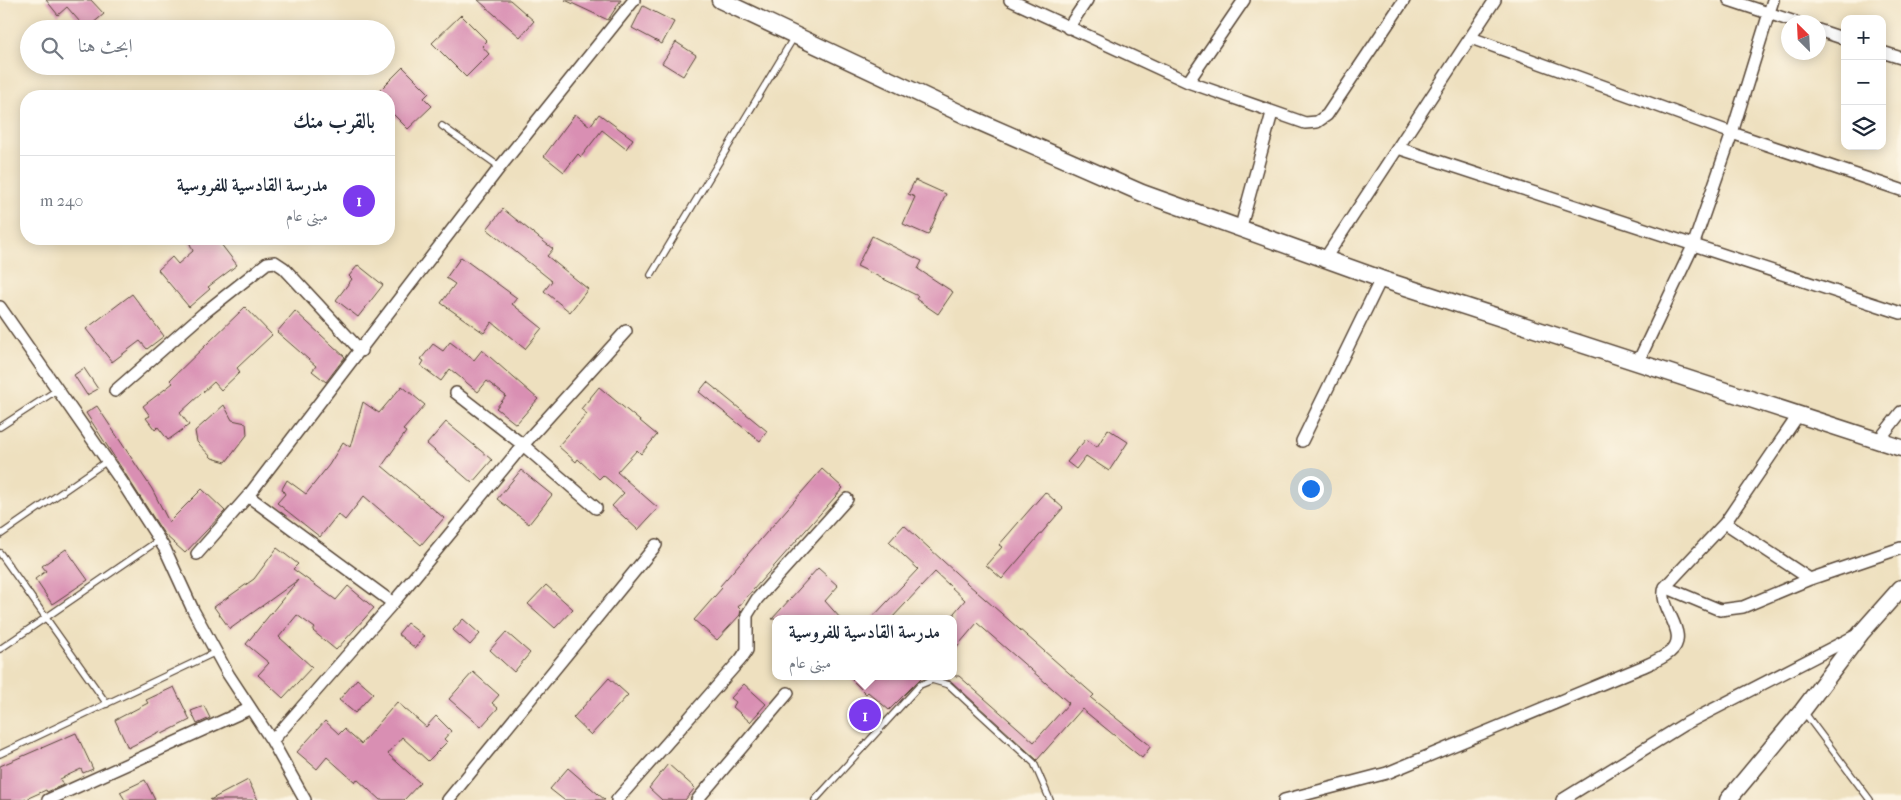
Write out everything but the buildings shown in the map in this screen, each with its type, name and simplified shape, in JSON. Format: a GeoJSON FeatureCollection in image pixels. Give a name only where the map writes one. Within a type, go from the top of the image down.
{"type":"FeatureCollection","features":[{"type":"Feature","properties":{"kind":"street"},"geometry":{"type":"LineString","coordinates":[[197,554],[248,496],[361,351],[500,166],[634,0]]}},
{"type":"Feature","properties":{"kind":"street"},"geometry":{"type":"LineString","coordinates":[[720,0],[1083,169],[1240,230],[1381,279],[1901,448]]}},
{"type":"Feature","properties":{"kind":"street"},"geometry":{"type":"LineString","coordinates":[[1010,0],[1188,82],[1305,123],[1317,122],[1327,116],[1404,0]]}},
{"type":"Feature","properties":{"kind":"street"},"geometry":{"type":"LineString","coordinates":[[1068,28],[1087,0]]}},
{"type":"Feature","properties":{"kind":"street"},"geometry":{"type":"LineString","coordinates":[[1188,82],[1244,0]]}},
{"type":"Feature","properties":{"kind":"street"},"geometry":{"type":"LineString","coordinates":[[1324,260],[1495,0]]}},
{"type":"Feature","properties":{"kind":"street"},"geometry":{"type":"LineString","coordinates":[[1729,0],[1781,18]]}},
{"type":"Feature","properties":{"kind":"street"},"geometry":{"type":"LineString","coordinates":[[1638,362],[1693,246],[1732,133],[1773,0]]}},
{"type":"Feature","properties":{"kind":"street"},"geometry":{"type":"LineString","coordinates":[[1826,33],[1841,38]]}},
{"type":"Feature","properties":{"kind":"street"},"geometry":{"type":"LineString","coordinates":[[1470,38],[1732,133],[1901,190]]}},
{"type":"Feature","properties":{"kind":"street"},"geometry":{"type":"LineString","coordinates":[[1886,53],[1901,58]]}},
{"type":"Feature","properties":{"kind":"street"},"geometry":{"type":"LineString","coordinates":[[1240,230],[1272,113]]}},
{"type":"Feature","properties":{"kind":"street"},"geometry":{"type":"LineString","coordinates":[[1398,148],[1901,313]]}},
{"type":"Feature","properties":{"kind":"street"},"geometry":{"type":"LineString","coordinates":[[115,391],[204,313],[267,263],[275,262],[284,268],[361,351]]}},
{"type":"Feature","properties":{"kind":"street"},"geometry":{"type":"LineString","coordinates":[[1302,441],[1381,279]]}},
{"type":"Feature","properties":{"kind":"street"},"geometry":{"type":"LineString","coordinates":[[0,307],[107,461],[159,540],[216,652],[249,709],[272,741],[306,800]]}},
{"type":"Feature","properties":{"kind":"street"},"geometry":{"type":"LineString","coordinates":[[272,741],[393,604],[522,445],[626,331]]}},
{"type":"Feature","properties":{"kind":"street"},"geometry":{"type":"LineString","coordinates":[[456,393],[522,445],[596,508]]}},
{"type":"Feature","properties":{"kind":"street"},"geometry":{"type":"LineString","coordinates":[[1879,440],[1901,412]]}},
{"type":"Feature","properties":{"kind":"street"},"geometry":{"type":"LineString","coordinates":[[1284,800],[1387,773],[1642,667],[1664,656],[1675,646],[1678,634],[1662,597],[1665,587],[1725,523],[1799,414]]}},
{"type":"Feature","properties":{"kind":"street"},"geometry":{"type":"LineString","coordinates":[[248,496],[393,604]]}},
{"type":"Feature","properties":{"kind":"street"},"geometry":{"type":"LineString","coordinates":[[617,800],[741,659],[747,650],[747,615],[757,600],[848,499]]}},
{"type":"Feature","properties":{"kind":"street"},"geometry":{"type":"LineString","coordinates":[[1725,523],[1810,579]]}},
{"type":"Feature","properties":{"kind":"street"},"geometry":{"type":"LineString","coordinates":[[448,800],[656,545]]}},
{"type":"Feature","properties":{"kind":"street"},"geometry":{"type":"LineString","coordinates":[[1665,587],[1720,610],[1743,607],[1810,579],[1901,548]]}},
{"type":"Feature","properties":{"kind":"street"},"geometry":{"type":"LineString","coordinates":[[1728,800],[1803,710],[1862,633],[1901,588]]}},
{"type":"Feature","properties":{"kind":"street"},"geometry":{"type":"LineString","coordinates":[[1562,800],[1683,725],[1862,633]]}},
{"type":"Feature","properties":{"kind":"street"},"geometry":{"type":"LineString","coordinates":[[697,800],[788,693]]}},
{"type":"Feature","properties":{"kind":"street"},"geometry":{"type":"LineString","coordinates":[[48,800],[249,709]]}},
{"type":"Feature","properties":{"kind":"lane"},"geometry":{"type":"LineString","coordinates":[[651,275],[795,35]]}},
{"type":"Feature","properties":{"kind":"lane"},"geometry":{"type":"LineString","coordinates":[[442,126],[500,166]]}},
{"type":"Feature","properties":{"kind":"lane"},"geometry":{"type":"LineString","coordinates":[[0,427],[57,390]]}},
{"type":"Feature","properties":{"kind":"lane"},"geometry":{"type":"LineString","coordinates":[[0,535],[107,461]]}},
{"type":"Feature","properties":{"kind":"lane"},"geometry":{"type":"LineString","coordinates":[[0,649],[159,540]]}},
{"type":"Feature","properties":{"kind":"lane"},"geometry":{"type":"LineString","coordinates":[[0,553],[107,704]]}},
{"type":"Feature","properties":{"kind":"lane"},"geometry":{"type":"LineString","coordinates":[[0,754],[216,652]]}},
{"type":"Feature","properties":{"kind":"lane"},"geometry":{"type":"LineString","coordinates":[[815,800],[920,686],[932,680],[949,685],[1034,763],[1050,800]]}},
{"type":"Feature","properties":{"kind":"lane"},"geometry":{"type":"LineString","coordinates":[[1803,710],[1870,800]]}},
{"type":"Feature","properties":{"kind":"place","name":"مدرسة القادسية للفروسية"},"geometry":{"type":"Point","coordinates":[865,715]}}]}
